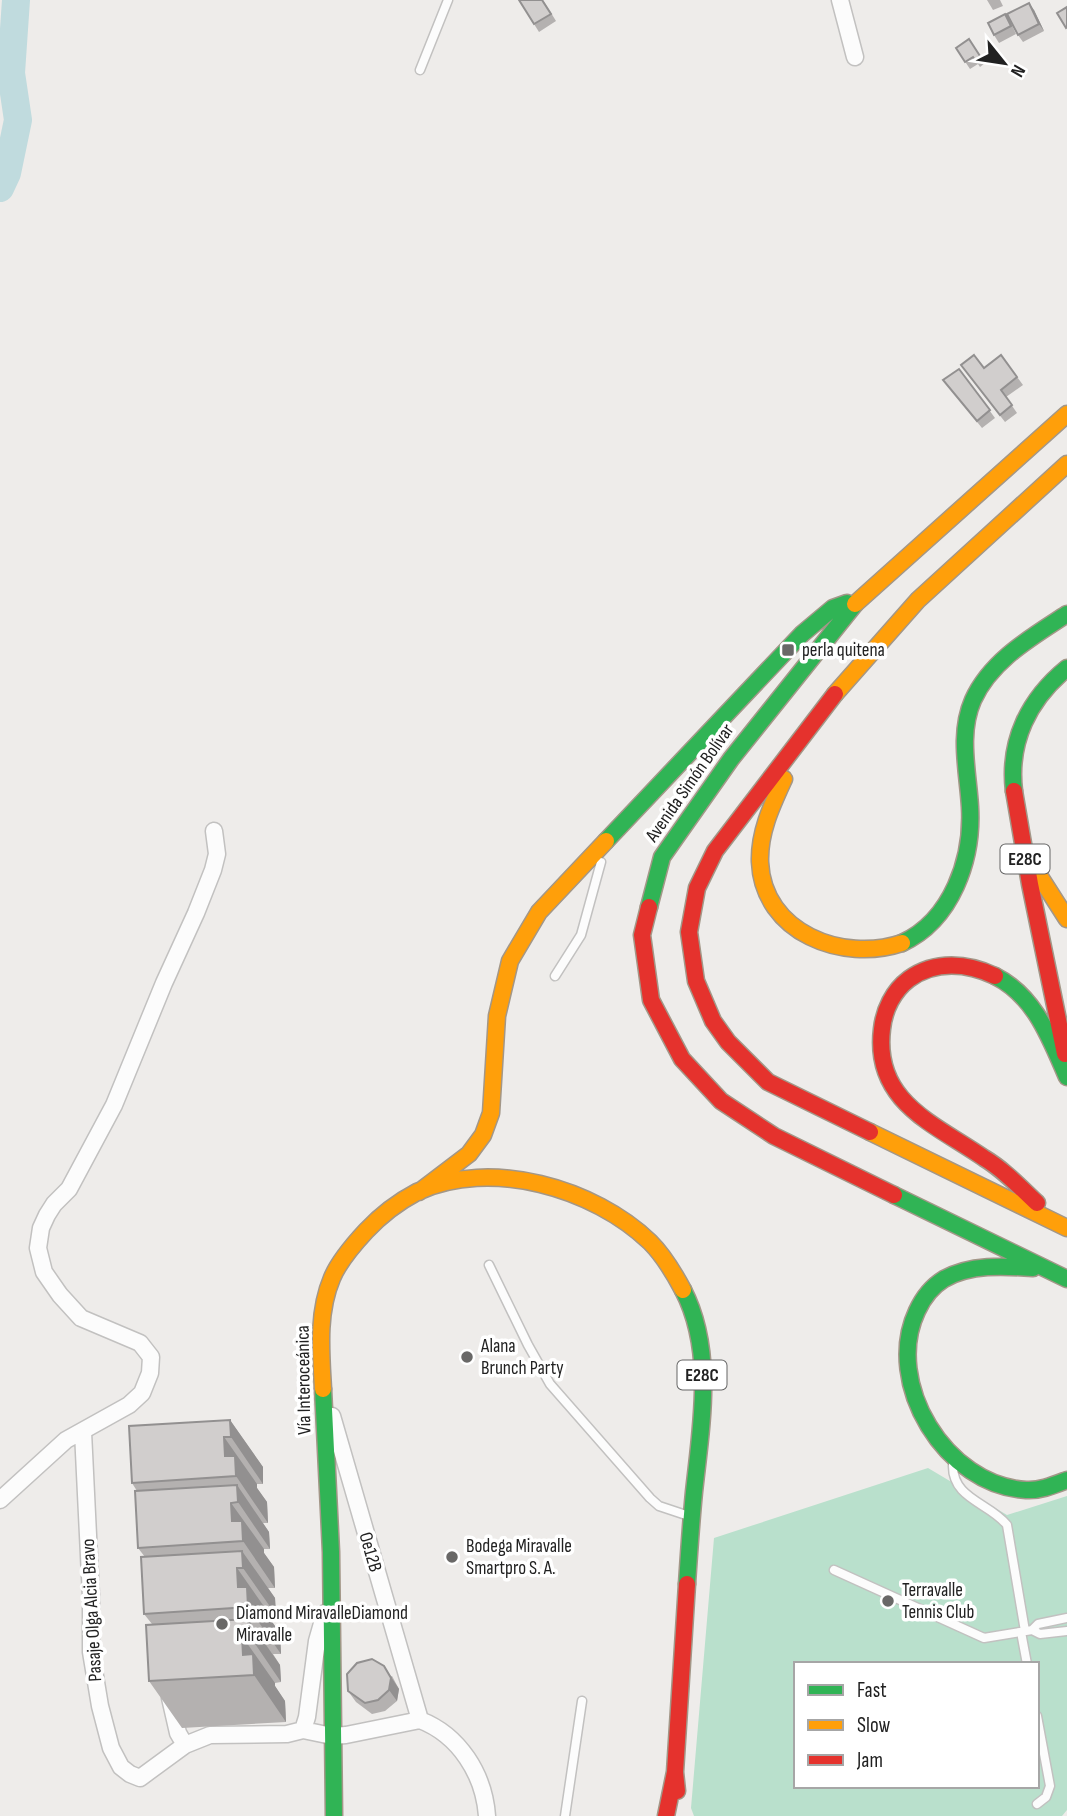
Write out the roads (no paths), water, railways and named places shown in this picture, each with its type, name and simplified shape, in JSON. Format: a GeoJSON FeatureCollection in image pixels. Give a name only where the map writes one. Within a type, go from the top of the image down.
{"type":"FeatureCollection","features":[{"type":"Feature","properties":{"kind":"main road","name":"Avenida Simón Bolívar"},"geometry":{"type":"LineString","coordinates":[[1067,414],[858,601],[731,759],[662,857],[642,934],[651,1000],[682,1059],[721,1101],[774,1136],[1067,1279]]}},
{"type":"Feature","properties":{"kind":"main road"},"geometry":{"type":"LineString","coordinates":[[1060,1224],[768,1082],[728,1042],[713,1021],[695,981],[689,932],[697,888],[715,851],[821,710],[918,600],[1067,464]]}},
{"type":"Feature","properties":{"kind":"main road"},"geometry":{"type":"LineString","coordinates":[[419,1192],[469,1154],[483,1135],[491,1113],[497,1016],[509,961],[539,912],[815,622],[833,608],[858,601]]}},
{"type":"Feature","properties":{"kind":"main road"},"geometry":{"type":"LineString","coordinates":[[821,710],[767,817],[760,845],[759,869],[765,892],[777,910],[796,929],[815,941],[856,951],[882,950],[904,943],[926,930],[952,894],[964,868],[970,840],[970,806],[964,750],[973,701],[990,673],[1014,650],[1067,614]]}},
{"type":"Feature","properties":{"kind":"main road","name":"E28C"},"geometry":{"type":"LineString","coordinates":[[1067,668],[1051,680],[1035,701],[1020,728],[1013,760],[1024,852],[1067,1064]]}},
{"type":"Feature","properties":{"kind":"main road"},"geometry":{"type":"LineString","coordinates":[[1024,852],[1067,919]]}},
{"type":"Feature","properties":{"kind":"main road"},"geometry":{"type":"LineString","coordinates":[[1060,1224],[1015,1181],[902,1100],[885,1070],[881,1053],[881,1033],[887,1009],[908,980],[938,966],[957,964],[997,975],[1025,998],[1039,1017],[1067,1077]]}},
{"type":"Feature","properties":{"kind":"main road","name":"Vía Interoceánica"},"geometry":{"type":"LineString","coordinates":[[334,1816],[331,1735],[332,1591],[320,1340],[324,1309],[332,1278],[352,1247],[375,1221],[399,1202],[445,1184],[496,1177],[556,1186],[607,1209],[630,1224],[661,1252],[678,1276],[699,1333],[702,1400],[675,1772],[680,1816]]}},
{"type":"Feature","properties":{"kind":"main road"},"geometry":{"type":"LineString","coordinates":[[1046,1269],[993,1266],[970,1269],[946,1277],[928,1291],[916,1308],[907,1330],[904,1350],[914,1396],[925,1419],[953,1457],[980,1477],[1024,1491],[1067,1480]]}},
{"type":"Feature","properties":{"kind":"main road"},"geometry":{"type":"LineString","coordinates":[[666,1816],[675,1772]]}},
{"type":"Feature","properties":{"kind":"street"},"geometry":{"type":"LineString","coordinates":[[840,0],[855,57]]}},
{"type":"Feature","properties":{"kind":"street"},"geometry":{"type":"LineString","coordinates":[[0,1500],[66,1440],[129,1405],[142,1392],[150,1373],[151,1357],[140,1343],[80,1318],[44,1272],[38,1248],[41,1228],[54,1204],[69,1189],[114,1105],[213,870],[217,854],[214,831]]}},
{"type":"Feature","properties":{"kind":"street","name":"Oe12B"},"geometry":{"type":"LineString","coordinates":[[323,1384],[419,1720]]}},
{"type":"Feature","properties":{"kind":"street","name":"Pasaje Olga Alcia Bravo"},"geometry":{"type":"LineString","coordinates":[[83,1432],[91,1652],[100,1706],[111,1748],[121,1767],[140,1778],[186,1745],[210,1735],[287,1734],[303,1730],[331,1735],[419,1720]]}},
{"type":"Feature","properties":{"kind":"street"},"geometry":{"type":"LineString","coordinates":[[303,1730],[317,1641],[332,1591]]}},
{"type":"Feature","properties":{"kind":"street"},"geometry":{"type":"LineString","coordinates":[[166,1676],[178,1733],[186,1745]]}},
{"type":"Feature","properties":{"kind":"street"},"geometry":{"type":"LineString","coordinates":[[419,1720],[438,1727],[454,1740],[470,1762],[481,1786],[487,1816]]}},
{"type":"Feature","properties":{"kind":"lane"},"geometry":{"type":"LineString","coordinates":[[420,70],[447,0]]}},
{"type":"Feature","properties":{"kind":"lane"},"geometry":{"type":"LineString","coordinates":[[555,976],[581,934],[606,842]]}},
{"type":"Feature","properties":{"kind":"lane"},"geometry":{"type":"LineString","coordinates":[[489,1265],[550,1384],[650,1498],[659,1506],[692,1516]]}},
{"type":"Feature","properties":{"kind":"lane"},"geometry":{"type":"LineString","coordinates":[[953,1457],[953,1475],[958,1488],[1000,1516],[1007,1525],[1026,1631],[1027,1662]]}},
{"type":"Feature","properties":{"kind":"lane"},"geometry":{"type":"LineString","coordinates":[[834,1570],[984,1638],[1026,1631],[1040,1634],[1067,1631]]}},
{"type":"Feature","properties":{"kind":"lane"},"geometry":{"type":"LineString","coordinates":[[1026,1631],[1038,1623],[1067,1618]]}},
{"type":"Feature","properties":{"kind":"lane"},"geometry":{"type":"LineString","coordinates":[[565,1816],[582,1701]]}},
{"type":"Feature","properties":{"kind":"lane"},"geometry":{"type":"LineString","coordinates":[[1037,1804],[1046,1797],[1049,1786],[1039,1728]]}},
{"type":"Feature","properties":{"kind":"waterway"},"geometry":{"type":"LineString","coordinates":[[0,188],[7,173],[18,120],[11,73],[16,0]]}},
{"type":"Feature","properties":{"kind":"place","name":"perla quitena"},"geometry":{"type":"Point","coordinates":[788,650]}},
{"type":"Feature","properties":{"kind":"place","name":"Alana Brunch Party"},"geometry":{"type":"Point","coordinates":[467,1357]}},
{"type":"Feature","properties":{"kind":"place","name":"Bodega Miravalle Smartpro S. A."},"geometry":{"type":"Point","coordinates":[452,1557]}},
{"type":"Feature","properties":{"kind":"place","name":"Terravalle Tennis Club"},"geometry":{"type":"Point","coordinates":[888,1601]}},
{"type":"Feature","properties":{"kind":"place","name":"Diamond MiravalleDiamond Miravalle"},"geometry":{"type":"Point","coordinates":[222,1624]}}]}
